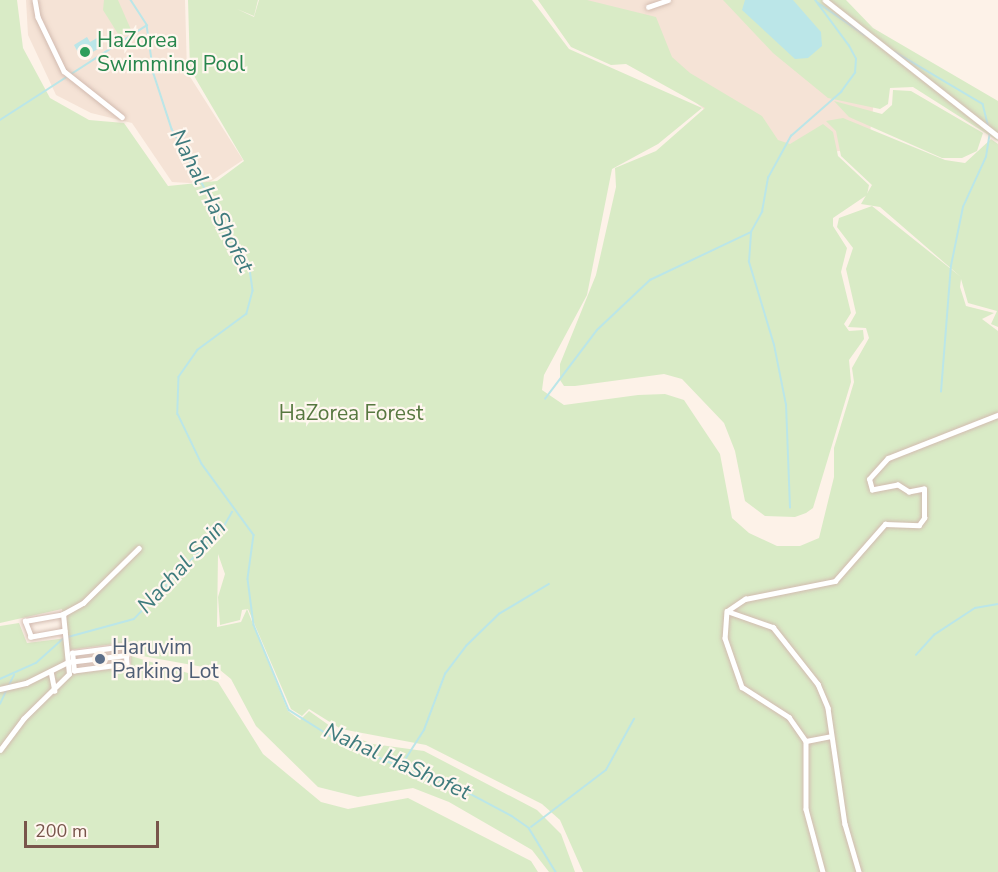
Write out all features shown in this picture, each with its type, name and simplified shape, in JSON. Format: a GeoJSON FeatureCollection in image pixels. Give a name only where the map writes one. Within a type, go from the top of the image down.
{"type":"FeatureCollection","features":[{"type":"Feature","properties":{"kind":"street"},"geometry":{"type":"LineString","coordinates":[[35,0],[38,17],[64,72],[123,117]]}},
{"type":"Feature","properties":{"kind":"street"},"geometry":{"type":"LineString","coordinates":[[648,7],[668,0]]}},
{"type":"Feature","properties":{"kind":"street"},"geometry":{"type":"LineString","coordinates":[[825,0],[998,136]]}},
{"type":"Feature","properties":{"kind":"street"},"geometry":{"type":"LineString","coordinates":[[727,611],[745,599],[835,581],[885,524],[919,525],[924,518],[924,489],[909,492],[898,485],[872,490],[869,479],[888,458],[998,415]]}},
{"type":"Feature","properties":{"kind":"street"},"geometry":{"type":"LineString","coordinates":[[66,636],[31,637],[26,621],[63,614],[93,595],[139,548]]}},
{"type":"Feature","properties":{"kind":"street"},"geometry":{"type":"LineString","coordinates":[[727,611],[773,627],[800,658],[828,708],[845,824],[859,872]]}},
{"type":"Feature","properties":{"kind":"street"},"geometry":{"type":"LineString","coordinates":[[727,611],[725,638],[742,687],[789,717],[806,741],[807,809],[824,872]]}},
{"type":"Feature","properties":{"kind":"street"},"geometry":{"type":"LineString","coordinates":[[0,750],[23,719],[55,691],[69,674],[71,661],[72,653],[126,646],[127,664],[74,671],[71,661],[66,636],[63,614]]}},
{"type":"Feature","properties":{"kind":"street"},"geometry":{"type":"LineString","coordinates":[[0,689],[51,671],[71,661],[127,655]]}},
{"type":"Feature","properties":{"kind":"street"},"geometry":{"type":"LineString","coordinates":[[51,671],[55,691]]}},
{"type":"Feature","properties":{"kind":"street"},"geometry":{"type":"LineString","coordinates":[[806,741],[831,736]]}},
{"type":"Feature","properties":{"kind":"shaded area"},"geometry":{"type":"Polygon","coordinates":[[[26,0],[185,0],[187,72],[243,160],[207,184],[172,182],[132,123],[91,113],[56,95],[28,35],[26,0]]]}},
{"type":"Feature","properties":{"kind":"shaded area"},"geometry":{"type":"Polygon","coordinates":[[[574,0],[834,0],[878,70],[868,148],[763,159],[574,0]]]}},
{"type":"Feature","properties":{"kind":"green space","name":"HaZorea Forest"},"geometry":{"type":"Polygon","coordinates":[[[0,0],[17,0],[23,48],[50,98],[89,120],[124,123],[168,186],[217,181],[244,161],[190,69],[188,0],[258,0],[254,16],[237,9],[254,17],[259,0],[532,0],[569,49],[702,108],[658,144],[612,169],[587,295],[544,375],[542,390],[564,405],[638,395],[665,394],[684,400],[720,454],[732,518],[749,533],[777,546],[800,546],[819,538],[834,477],[834,448],[854,382],[852,368],[869,338],[866,328],[848,327],[856,313],[846,269],[853,248],[837,227],[839,218],[872,206],[961,277],[880,207],[861,204],[872,185],[841,156],[836,131],[826,121],[843,118],[945,160],[965,163],[991,139],[998,144],[998,327],[991,324],[997,311],[968,303],[961,279],[960,287],[966,306],[994,313],[982,319],[998,331],[998,872],[583,872],[560,820],[542,804],[426,745],[341,729],[309,709],[302,716],[291,709],[247,609],[288,711],[300,720],[309,711],[337,731],[373,744],[424,751],[537,810],[561,834],[575,872],[549,872],[532,850],[449,802],[413,788],[358,797],[318,787],[256,726],[231,679],[220,670],[131,654],[129,642],[68,650],[69,674],[131,667],[131,656],[218,682],[263,754],[321,802],[348,809],[408,798],[531,861],[538,872],[0,872],[0,752],[31,712],[59,687],[22,718],[0,747],[0,626],[19,623],[27,643],[67,638],[62,609],[0,623],[0,0]],[[218,554],[217,627],[241,622],[247,609],[242,610],[240,620],[220,625],[218,597],[225,574],[218,554]]]}},
{"type":"Feature","properties":{"kind":"green space"},"geometry":{"type":"Polygon","coordinates":[[[104,0],[118,0],[132,32],[120,37],[103,10],[104,0]]]}},
{"type":"Feature","properties":{"kind":"green space"},"geometry":{"type":"Polygon","coordinates":[[[538,0],[587,0],[656,17],[672,57],[690,73],[762,116],[778,140],[790,144],[823,124],[833,132],[838,156],[869,185],[867,195],[833,218],[833,226],[847,248],[841,272],[851,313],[844,324],[849,331],[863,330],[864,339],[849,360],[851,382],[813,508],[806,513],[795,517],[765,516],[745,501],[735,451],[724,423],[682,379],[664,374],[575,386],[564,386],[560,380],[560,364],[596,275],[616,187],[615,168],[656,151],[705,108],[626,64],[611,65],[571,47],[538,0]]]}},
{"type":"Feature","properties":{"kind":"green space"},"geometry":{"type":"Polygon","coordinates":[[[723,0],[846,0],[873,28],[998,101],[998,141],[913,87],[890,88],[888,104],[880,109],[828,98],[773,53],[723,0]]]}},
{"type":"Feature","properties":{"kind":"green space"},"geometry":{"type":"Polygon","coordinates":[[[893,90],[911,91],[983,133],[977,151],[962,158],[942,158],[849,117],[834,101],[882,114],[892,105],[893,90]]]}},
{"type":"Feature","properties":{"kind":"water"},"geometry":{"type":"Polygon","coordinates":[[[745,0],[793,0],[821,32],[822,46],[808,58],[795,59],[742,10],[745,0]]]}},
{"type":"Feature","properties":{"kind":"water","name":"HaZorea Swimming Pool"},"geometry":{"type":"Polygon","coordinates":[[[87,37],[90,42],[97,38],[102,47],[81,58],[74,45],[87,37]]]}},
{"type":"Feature","properties":{"kind":"waterway","name":"Nahal HaShofet"},"geometry":{"type":"LineString","coordinates":[[131,0],[147,25],[154,74],[172,129],[250,269],[253,291],[247,314],[198,350],[179,377],[178,414],[202,464],[254,535],[248,579],[254,625],[289,710],[335,739],[424,777],[448,782],[512,816],[529,828],[556,872]]}},
{"type":"Feature","properties":{"kind":"waterway"},"geometry":{"type":"LineString","coordinates":[[790,508],[786,405],[774,345],[749,262],[751,232],[762,212],[768,178],[791,136],[841,92],[855,73],[856,59],[849,46],[815,0]]}},
{"type":"Feature","properties":{"kind":"waterway"},"geometry":{"type":"LineString","coordinates":[[817,2],[865,35]]}},
{"type":"Feature","properties":{"kind":"waterway"},"geometry":{"type":"LineString","coordinates":[[0,120],[146,26]]}},
{"type":"Feature","properties":{"kind":"waterway"},"geometry":{"type":"LineString","coordinates":[[895,52],[983,104],[989,128]]}},
{"type":"Feature","properties":{"kind":"waterway"},"geometry":{"type":"LineString","coordinates":[[941,392],[951,266],[963,207],[986,157],[990,133]]}},
{"type":"Feature","properties":{"kind":"waterway"},"geometry":{"type":"LineString","coordinates":[[545,399],[597,330],[650,280],[749,233]]}},
{"type":"Feature","properties":{"kind":"waterway","name":"Nachal Snin"},"geometry":{"type":"LineString","coordinates":[[68,637],[134,619],[224,526],[232,512]]}},
{"type":"Feature","properties":{"kind":"waterway"},"geometry":{"type":"LineString","coordinates":[[401,766],[424,730],[445,674],[466,646],[499,614],[549,584]]}},
{"type":"Feature","properties":{"kind":"waterway"},"geometry":{"type":"LineString","coordinates":[[916,655],[934,635],[975,608],[998,604]]}},
{"type":"Feature","properties":{"kind":"waterway","name":"Nachal Snin"},"geometry":{"type":"LineString","coordinates":[[0,679],[36,663],[64,638]]}},
{"type":"Feature","properties":{"kind":"waterway"},"geometry":{"type":"LineString","coordinates":[[9,685],[14,675]]}},
{"type":"Feature","properties":{"kind":"waterway"},"geometry":{"type":"LineString","coordinates":[[0,704],[7,689]]}},
{"type":"Feature","properties":{"kind":"waterway"},"geometry":{"type":"LineString","coordinates":[[531,827],[606,770],[634,719]]}},
{"type":"Feature","properties":{"kind":"place","name":"HaZorea Swimming Pool"},"geometry":{"type":"Point","coordinates":[85,52]}},
{"type":"Feature","properties":{"kind":"place","name":"Haruvim Parking Lot"},"geometry":{"type":"Point","coordinates":[100,659]}}]}
